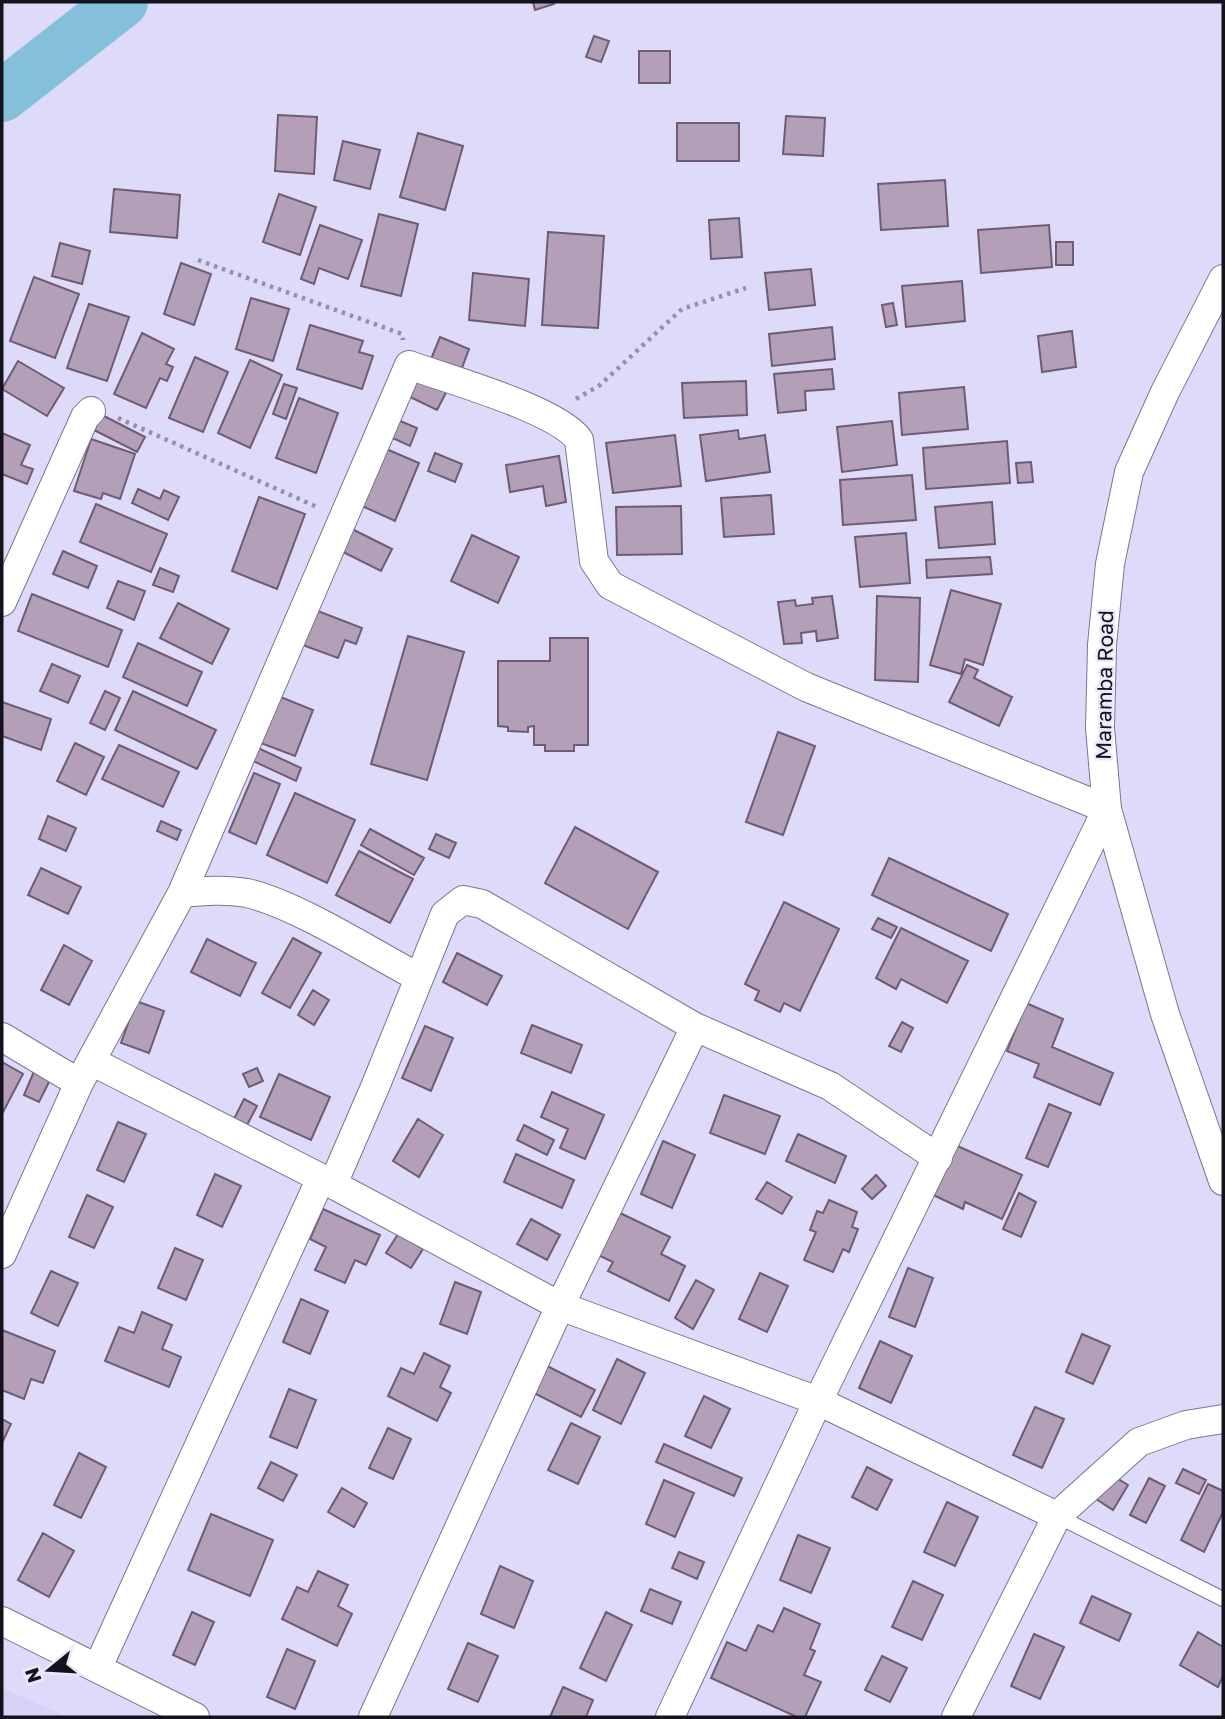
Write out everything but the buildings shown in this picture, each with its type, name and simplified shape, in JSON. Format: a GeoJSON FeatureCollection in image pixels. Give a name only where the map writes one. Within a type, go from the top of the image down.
{"type":"FeatureCollection","features":[{"type":"Feature","properties":{"kind":"street","name":"Maramba Road"},"geometry":{"type":"LineString","coordinates":[[1223,279],[1165,392],[1129,472],[1110,564],[1102,645],[1100,727],[1107,808],[1165,1014],[1223,1181]]}},
{"type":"Feature","properties":{"kind":"street"},"geometry":{"type":"LineString","coordinates":[[2,1254],[85,1072],[182,893],[409,365],[548,416],[571,428],[579,440],[594,561],[610,585],[806,687],[1107,808],[818,1401],[670,1717]]}},
{"type":"Feature","properties":{"kind":"street"},"geometry":{"type":"LineString","coordinates":[[2,602],[91,411]]}},
{"type":"Feature","properties":{"kind":"street"},"geometry":{"type":"LineString","coordinates":[[182,893],[217,890],[246,893],[278,904],[418,977]]}},
{"type":"Feature","properties":{"kind":"street"},"geometry":{"type":"LineString","coordinates":[[98,1667],[327,1181],[376,1087],[445,914],[463,900],[482,904],[695,1027],[830,1086],[938,1158]]}},
{"type":"Feature","properties":{"kind":"street"},"geometry":{"type":"LineString","coordinates":[[373,1717],[560,1306],[695,1027]]}},
{"type":"Feature","properties":{"kind":"street"},"geometry":{"type":"LineString","coordinates":[[2,1037],[327,1181],[560,1306],[818,1401],[1057,1516]]}},
{"type":"Feature","properties":{"kind":"street"},"geometry":{"type":"LineString","coordinates":[[956,1717],[1057,1516],[1139,1442],[1186,1425],[1223,1419]]}},
{"type":"Feature","properties":{"kind":"street"},"geometry":{"type":"LineString","coordinates":[[2,1621],[195,1717]]}},
{"type":"Feature","properties":{"kind":"lane"},"geometry":{"type":"LineString","coordinates":[[1057,1516],[1223,1599]]}},
{"type":"Feature","properties":{"kind":"path"},"geometry":{"type":"LineString","coordinates":[[198,260],[402,334],[409,365]]}},
{"type":"Feature","properties":{"kind":"path"},"geometry":{"type":"LineString","coordinates":[[548,416],[600,385],[682,309],[747,288]]}},
{"type":"Feature","properties":{"kind":"path"},"geometry":{"type":"LineString","coordinates":[[91,411],[99,409],[344,519]]}},
{"type":"Feature","properties":{"kind":"shaded area"},"geometry":{"type":"Polygon","coordinates":[[[2,1688],[68,1717],[2,1717],[2,1688]]]}},
{"type":"Feature","properties":{"kind":"waterway"},"geometry":{"type":"LineString","coordinates":[[2,96],[122,2]]}}]}
